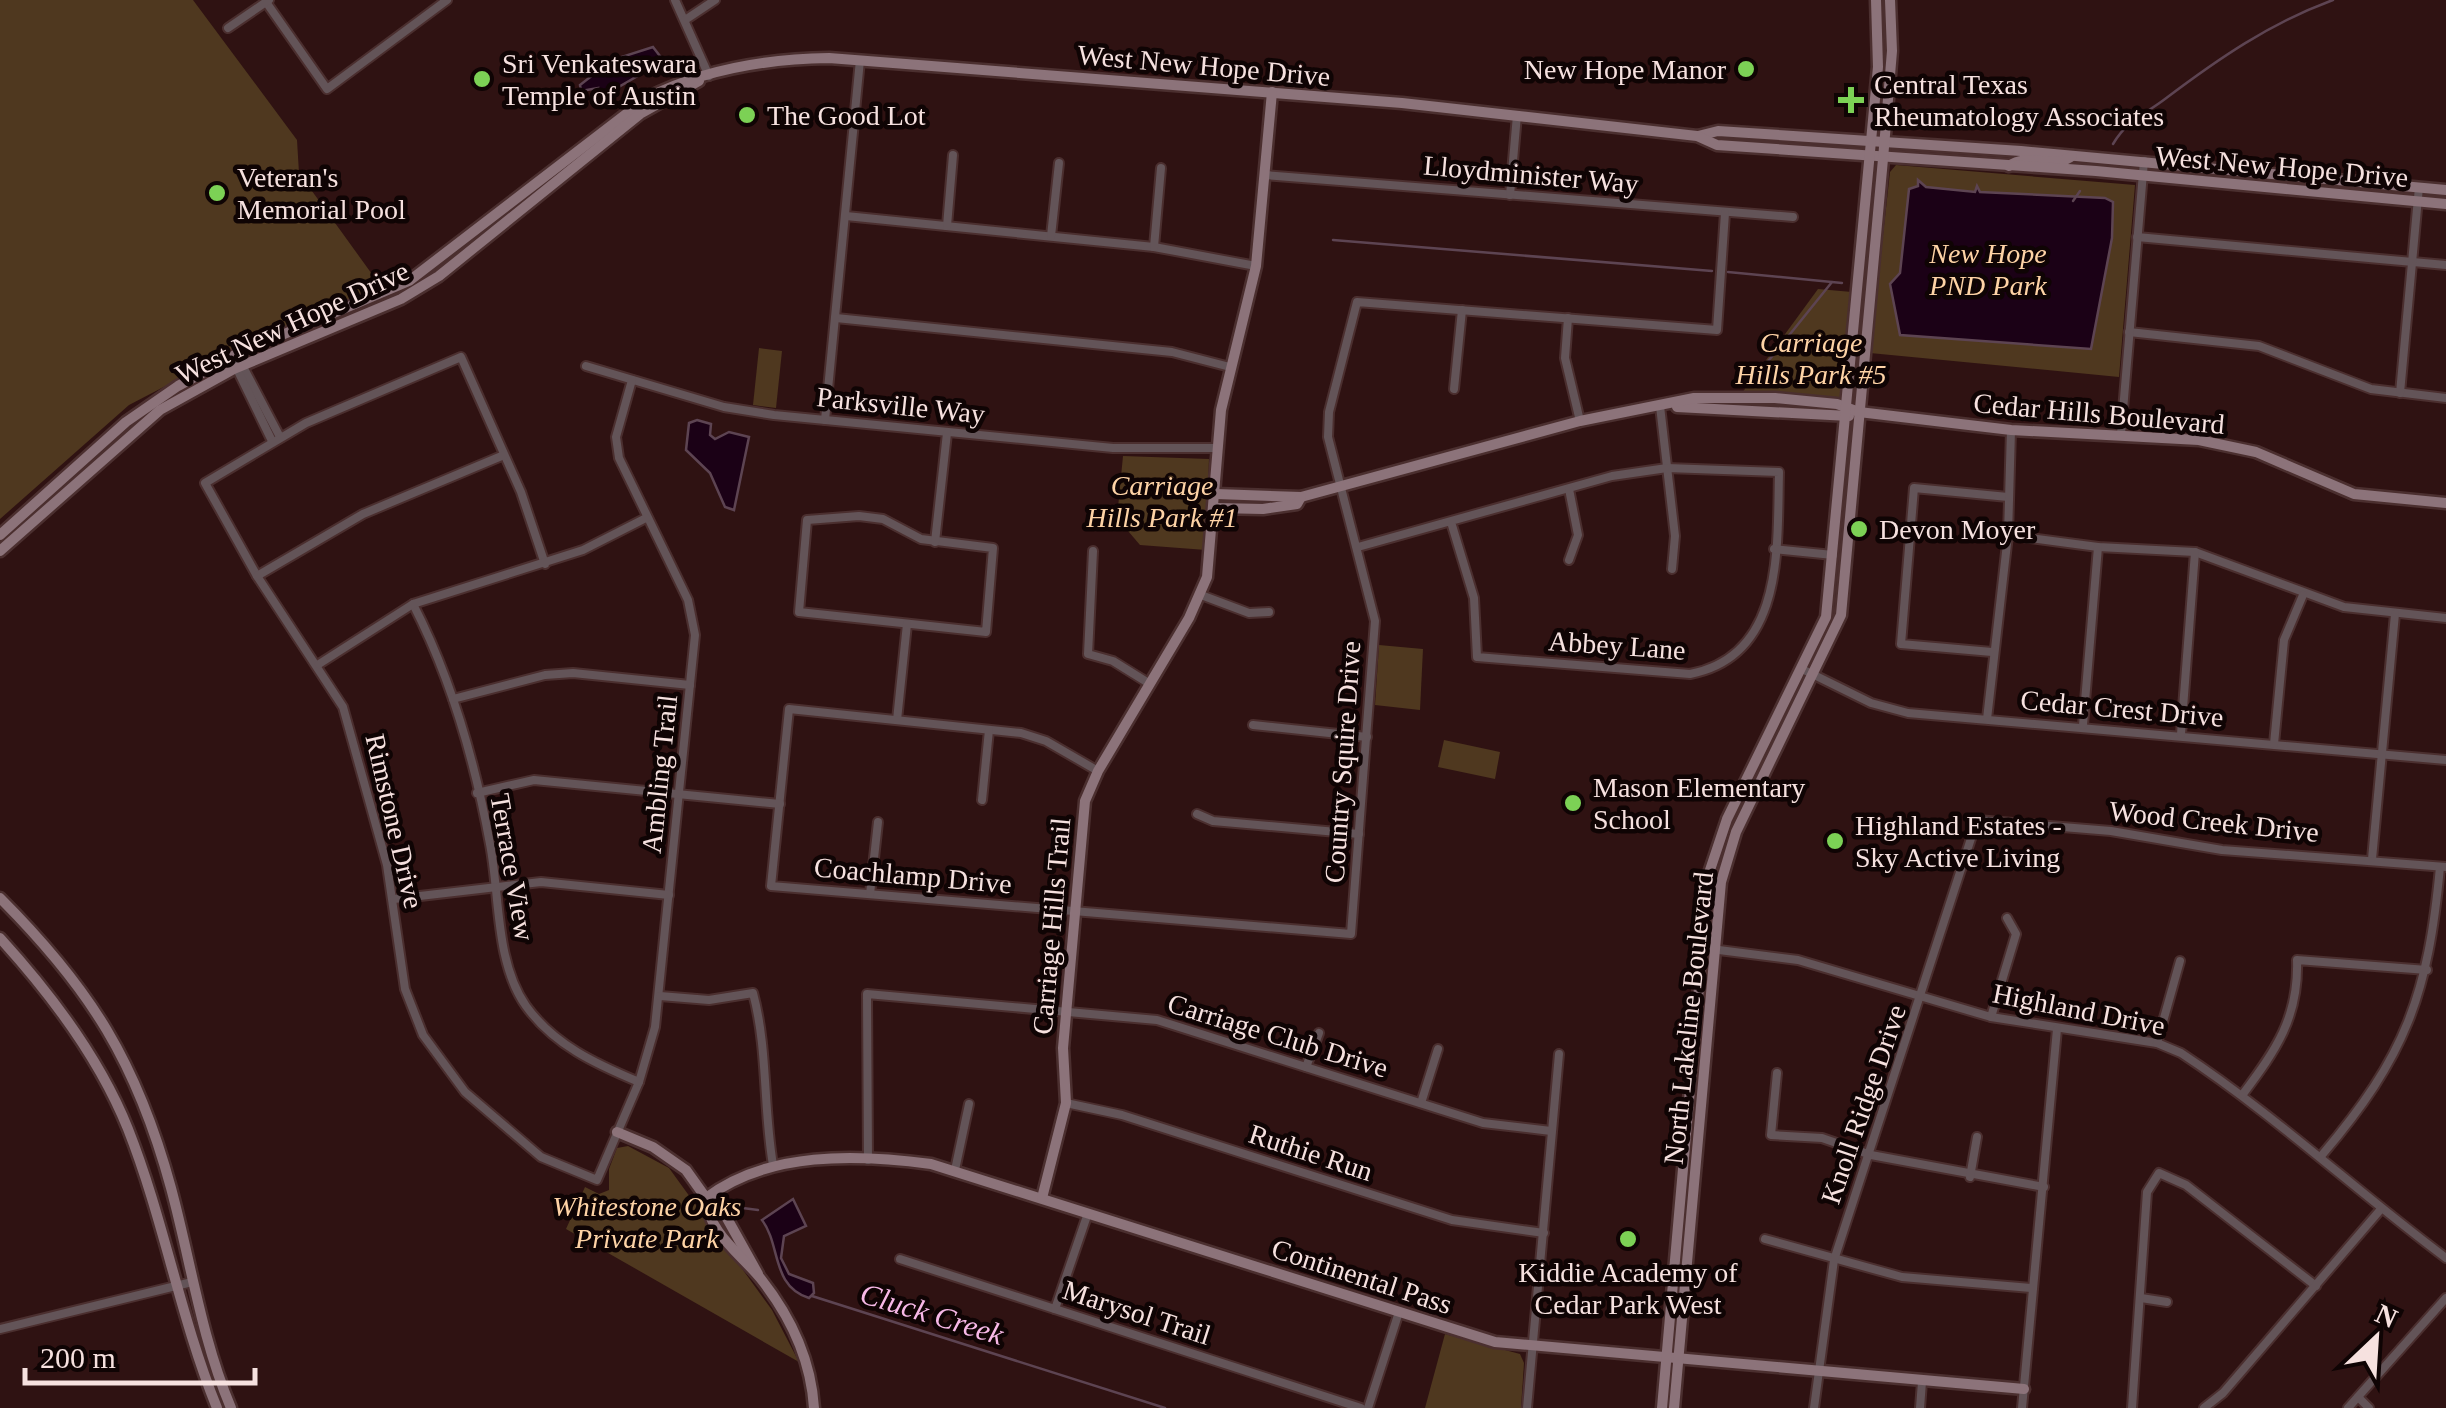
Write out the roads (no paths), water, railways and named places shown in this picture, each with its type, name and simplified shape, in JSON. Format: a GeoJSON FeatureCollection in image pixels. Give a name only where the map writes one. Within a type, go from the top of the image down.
{"type":"FeatureCollection","features":[{"type":"Feature","properties":{"kind":"main road","name":"North Lakeline Boulevard"},"geometry":{"type":"LineString","coordinates":[[1674,1408],[1671,1359],[1701,948],[1714,852],[1826,618],[1878,67],[1876,0]]}},
{"type":"Feature","properties":{"kind":"main road","name":"North Lakeline Boulevard"},"geometry":{"type":"LineString","coordinates":[[1662,1408],[1671,1359],[1727,854],[1841,615],[1892,51],[1890,0]]}},
{"type":"Feature","properties":{"kind":"main road","name":"West New Hope Drive"},"geometry":{"type":"LineString","coordinates":[[0,535],[126,422],[178,386],[235,355],[408,280],[623,114],[675,84],[763,60],[860,60],[1272,92],[1516,114],[1696,136],[1717,146],[2142,176],[2446,204]]}},
{"type":"Feature","properties":{"kind":"main road","name":"West New Hope Drive"},"geometry":{"type":"LineString","coordinates":[[0,551],[160,410],[239,368],[402,299],[440,276],[640,114],[709,76]]}},
{"type":"Feature","properties":{"kind":"main road","name":"Carriage Hills Trail"},"geometry":{"type":"LineString","coordinates":[[1042,1198],[1066,1103],[1067,1010],[1085,801],[1098,771],[1201,595],[1212,552],[1218,448],[1230,367],[1256,266],[1272,92]]}},
{"type":"Feature","properties":{"kind":"main road","name":"West New Hope Drive"},"geometry":{"type":"LineString","coordinates":[[1696,136],[1718,130],[2073,155],[2446,190]]}},
{"type":"Feature","properties":{"kind":"main road"},"geometry":{"type":"LineString","coordinates":[[2008,166],[2018,159],[2062,162],[2073,155]]}},
{"type":"Feature","properties":{"kind":"main road","name":"Cedar Hills Boulevard"},"geometry":{"type":"LineString","coordinates":[[1216,494],[1301,497],[1580,421],[1660,406],[1860,412],[2011,430],[2199,440],[2256,452],[2354,494],[2446,503]]}},
{"type":"Feature","properties":{"kind":"main road","name":"Cedar Hills Boulevard"},"geometry":{"type":"LineString","coordinates":[[1216,508],[1276,508],[1297,504],[1301,497]]}},
{"type":"Feature","properties":{"kind":"main road"},"geometry":{"type":"LineString","coordinates":[[0,898],[83,989],[115,1038],[134,1078],[165,1170],[215,1368],[232,1408]]}},
{"type":"Feature","properties":{"kind":"main road"},"geometry":{"type":"LineString","coordinates":[[0,938],[37,979],[74,1031],[127,1128],[192,1348],[216,1408]]}},
{"type":"Feature","properties":{"kind":"main road"},"geometry":{"type":"LineString","coordinates":[[617,1132],[671,1158],[706,1198],[707,1216],[758,1275],[797,1337],[812,1378],[814,1408]]}},
{"type":"Feature","properties":{"kind":"main road","name":"Continental Pass"},"geometry":{"type":"LineString","coordinates":[[706,1198],[736,1178],[773,1165],[868,1160],[955,1170],[1495,1342],[2024,1389]]}},
{"type":"Feature","properties":{"kind":"street"},"geometry":{"type":"LineString","coordinates":[[228,28],[267,1],[327,89],[446,0]]}},
{"type":"Feature","properties":{"kind":"street"},"geometry":{"type":"LineString","coordinates":[[675,0],[709,76]]}},
{"type":"Feature","properties":{"kind":"street"},"geometry":{"type":"LineString","coordinates":[[685,20],[715,0]]}},
{"type":"Feature","properties":{"kind":"street"},"geometry":{"type":"LineString","coordinates":[[826,420],[860,60]]}},
{"type":"Feature","properties":{"kind":"street"},"geometry":{"type":"LineString","coordinates":[[1510,195],[1516,114]]}},
{"type":"Feature","properties":{"kind":"street"},"geometry":{"type":"LineString","coordinates":[[941,225],[953,155]]}},
{"type":"Feature","properties":{"kind":"street"},"geometry":{"type":"LineString","coordinates":[[2120,434],[2144,161]]}},
{"type":"Feature","properties":{"kind":"street"},"geometry":{"type":"LineString","coordinates":[[1046,235],[1058,162]]}},
{"type":"Feature","properties":{"kind":"street"},"geometry":{"type":"LineString","coordinates":[[1148,246],[1161,168]]}},
{"type":"Feature","properties":{"kind":"street","name":"Lloydminister Way"},"geometry":{"type":"LineString","coordinates":[[1265,175],[1793,217]]}},
{"type":"Feature","properties":{"kind":"street"},"geometry":{"type":"LineString","coordinates":[[2400,393],[2419,187]]}},
{"type":"Feature","properties":{"kind":"street"},"geometry":{"type":"LineString","coordinates":[[1454,389],[1462,310],[1717,330],[1725,213]]}},
{"type":"Feature","properties":{"kind":"street"},"geometry":{"type":"LineString","coordinates":[[846,216],[1148,246],[1256,266]]}},
{"type":"Feature","properties":{"kind":"street"},"geometry":{"type":"LineString","coordinates":[[2136,237],[2446,265]]}},
{"type":"Feature","properties":{"kind":"street","name":"Country Squire Drive"},"geometry":{"type":"LineString","coordinates":[[1351,934],[1376,621],[1328,437],[1329,412],[1357,302],[1462,310]]}},
{"type":"Feature","properties":{"kind":"street"},"geometry":{"type":"LineString","coordinates":[[836,318],[1172,352],[1230,367]]}},
{"type":"Feature","properties":{"kind":"street"},"geometry":{"type":"LineString","coordinates":[[1568,318],[1565,358],[1580,421]]}},
{"type":"Feature","properties":{"kind":"street"},"geometry":{"type":"LineString","coordinates":[[2129,332],[2259,346],[2371,390],[2446,398]]}},
{"type":"Feature","properties":{"kind":"street"},"geometry":{"type":"LineString","coordinates":[[235,355],[276,439],[461,357],[504,455],[544,564]]}},
{"type":"Feature","properties":{"kind":"street","name":"Parksville Way"},"geometry":{"type":"LineString","coordinates":[[586,366],[724,407],[1113,448],[1218,448]]}},
{"type":"Feature","properties":{"kind":"street","name":"Ambling Trail"},"geometry":{"type":"LineString","coordinates":[[598,1180],[639,1082],[660,996],[694,622],[688,600],[624,474],[616,437],[632,380]]}},
{"type":"Feature","properties":{"kind":"street"},"geometry":{"type":"LineString","coordinates":[[1660,406],[1675,536],[1672,569]]}},
{"type":"Feature","properties":{"kind":"street"},"geometry":{"type":"LineString","coordinates":[[1987,719],[2008,535],[2011,430]]}},
{"type":"Feature","properties":{"kind":"street"},"geometry":{"type":"LineString","coordinates":[[935,542],[947,432]]}},
{"type":"Feature","properties":{"kind":"street","name":"Rimstone Drive"},"geometry":{"type":"LineString","coordinates":[[276,439],[204,483],[257,576],[319,664],[343,707],[394,899],[405,990],[423,1035],[449,1076],[541,1156],[598,1180]]}},
{"type":"Feature","properties":{"kind":"street"},"geometry":{"type":"LineString","coordinates":[[257,576],[363,514],[504,455]]}},
{"type":"Feature","properties":{"kind":"street"},"geometry":{"type":"LineString","coordinates":[[1358,547],[1568,488],[1666,468]]}},
{"type":"Feature","properties":{"kind":"street","name":"Abbey Lane"},"geometry":{"type":"LineString","coordinates":[[1452,522],[1474,598],[1477,657],[1675,674],[1718,666],[1742,650],[1760,627],[1770,596],[1779,472],[1666,468]]}},
{"type":"Feature","properties":{"kind":"street"},"geometry":{"type":"LineString","coordinates":[[1568,488],[1578,535],[1568,560]]}},
{"type":"Feature","properties":{"kind":"street"},"geometry":{"type":"LineString","coordinates":[[1992,652],[1901,644],[1914,488],[2008,497]]}},
{"type":"Feature","properties":{"kind":"street"},"geometry":{"type":"LineString","coordinates":[[319,664],[414,604],[544,564],[646,518]]}},
{"type":"Feature","properties":{"kind":"street"},"geometry":{"type":"LineString","coordinates":[[883,519],[935,542],[993,548],[986,632],[907,624],[799,612],[807,520],[883,519]]}},
{"type":"Feature","properties":{"kind":"street"},"geometry":{"type":"LineString","coordinates":[[2008,535],[2098,547],[2195,552],[2236,564],[2302,595],[2344,607],[2446,618]]}},
{"type":"Feature","properties":{"kind":"street"},"geometry":{"type":"LineString","coordinates":[[2083,726],[2098,547]]}},
{"type":"Feature","properties":{"kind":"street"},"geometry":{"type":"LineString","coordinates":[[1774,549],[1833,555]]}},
{"type":"Feature","properties":{"kind":"street"},"geometry":{"type":"LineString","coordinates":[[1093,551],[1088,654],[1113,661],[1150,684]]}},
{"type":"Feature","properties":{"kind":"street"},"geometry":{"type":"LineString","coordinates":[[2181,734],[2195,552]]}},
{"type":"Feature","properties":{"kind":"street"},"geometry":{"type":"LineString","coordinates":[[1201,595],[1249,613],[1269,612]]}},
{"type":"Feature","properties":{"kind":"street"},"geometry":{"type":"LineString","coordinates":[[2274,744],[2284,640],[2302,595]]}},
{"type":"Feature","properties":{"kind":"street","name":"Terrace View"},"geometry":{"type":"LineString","coordinates":[[414,604],[436,648],[453,699],[498,886],[506,960],[527,1008],[582,1056],[639,1082]]}},
{"type":"Feature","properties":{"kind":"street"},"geometry":{"type":"LineString","coordinates":[[2372,859],[2395,614]]}},
{"type":"Feature","properties":{"kind":"street"},"geometry":{"type":"LineString","coordinates":[[897,720],[907,624]]}},
{"type":"Feature","properties":{"kind":"street","name":"Cedar Crest Drive"},"geometry":{"type":"LineString","coordinates":[[1802,669],[1888,709],[2446,760]]}},
{"type":"Feature","properties":{"kind":"street"},"geometry":{"type":"LineString","coordinates":[[453,699],[544,674],[573,673],[690,685]]}},
{"type":"Feature","properties":{"kind":"street"},"geometry":{"type":"LineString","coordinates":[[477,793],[534,780],[780,804],[789,708],[1034,736],[1098,771]]}},
{"type":"Feature","properties":{"kind":"street"},"geometry":{"type":"LineString","coordinates":[[1253,725],[1367,737]]}},
{"type":"Feature","properties":{"kind":"street"},"geometry":{"type":"LineString","coordinates":[[982,800],[990,730]]}},
{"type":"Feature","properties":{"kind":"street","name":"Coachlamp Drive"},"geometry":{"type":"LineString","coordinates":[[780,804],[771,886],[1351,934]]}},
{"type":"Feature","properties":{"kind":"street"},"geometry":{"type":"LineString","coordinates":[[1197,814],[1212,820],[1359,834]]}},
{"type":"Feature","properties":{"kind":"street","name":"Wood Creek Drive"},"geometry":{"type":"LineString","coordinates":[[1977,820],[2111,831],[2222,850],[2443,867]]}},
{"type":"Feature","properties":{"kind":"street","name":"Knoll Ridge Drive"},"geometry":{"type":"LineString","coordinates":[[1814,1408],[1834,1260],[1977,820]]}},
{"type":"Feature","properties":{"kind":"street"},"geometry":{"type":"LineString","coordinates":[[870,894],[878,822]]}},
{"type":"Feature","properties":{"kind":"street"},"geometry":{"type":"LineString","coordinates":[[2322,1156],[2368,1102],[2405,1038],[2428,970],[2443,867]]}},
{"type":"Feature","properties":{"kind":"street"},"geometry":{"type":"LineString","coordinates":[[394,899],[541,882],[669,895]]}},
{"type":"Feature","properties":{"kind":"street"},"geometry":{"type":"LineString","coordinates":[[1991,1017],[2016,934],[2008,918]]}},
{"type":"Feature","properties":{"kind":"street","name":"Highland Drive"},"geometry":{"type":"LineString","coordinates":[[1701,948],[1798,960],[1991,1017],[2158,1044],[2180,1053],[2243,1094],[2322,1156],[2381,1210],[2446,1258]]}},
{"type":"Feature","properties":{"kind":"street"},"geometry":{"type":"LineString","coordinates":[[2243,1094],[2283,1039],[2293,1016],[2297,960],[2428,970]]}},
{"type":"Feature","properties":{"kind":"street"},"geometry":{"type":"LineString","coordinates":[[2158,1044],[2180,962]]}},
{"type":"Feature","properties":{"kind":"street"},"geometry":{"type":"LineString","coordinates":[[660,996],[710,1000],[753,993],[763,1031],[766,1119],[773,1165]]}},
{"type":"Feature","properties":{"kind":"street","name":"Carriage Club Drive"},"geometry":{"type":"LineString","coordinates":[[868,1160],[867,994],[1157,1020],[1483,1123],[1551,1131]]}},
{"type":"Feature","properties":{"kind":"street"},"geometry":{"type":"LineString","coordinates":[[2022,1408],[2056,1030]]}},
{"type":"Feature","properties":{"kind":"street"},"geometry":{"type":"LineString","coordinates":[[1306,1067],[1319,1033]]}},
{"type":"Feature","properties":{"kind":"street"},"geometry":{"type":"LineString","coordinates":[[1421,1103],[1438,1049]]}},
{"type":"Feature","properties":{"kind":"street"},"geometry":{"type":"LineString","coordinates":[[1527,1408],[1559,1054]]}},
{"type":"Feature","properties":{"kind":"street"},"geometry":{"type":"LineString","coordinates":[[1777,1073],[1771,1135],[1822,1138],[1871,1155],[1970,1177],[2044,1187]]}},
{"type":"Feature","properties":{"kind":"street","name":"Ruthie Run"},"geometry":{"type":"LineString","coordinates":[[1066,1103],[1122,1115],[1452,1220],[1544,1233]]}},
{"type":"Feature","properties":{"kind":"street"},"geometry":{"type":"LineString","coordinates":[[955,1170],[968,1104]]}},
{"type":"Feature","properties":{"kind":"street"},"geometry":{"type":"LineString","coordinates":[[1970,1177],[1977,1136]]}},
{"type":"Feature","properties":{"kind":"street"},"geometry":{"type":"LineString","coordinates":[[2132,1408],[2147,1192],[2159,1173],[2186,1185],[2316,1286]]}},
{"type":"Feature","properties":{"kind":"street"},"geometry":{"type":"LineString","coordinates":[[2204,1408],[2222,1393],[2381,1210]]}},
{"type":"Feature","properties":{"kind":"street"},"geometry":{"type":"LineString","coordinates":[[1055,1309],[1088,1212]]}},
{"type":"Feature","properties":{"kind":"street"},"geometry":{"type":"LineString","coordinates":[[1764,1239],[1902,1277],[2031,1288]]}},
{"type":"Feature","properties":{"kind":"street","name":"Marysol Trail"},"geometry":{"type":"LineString","coordinates":[[900,1259],[1364,1408]]}},
{"type":"Feature","properties":{"kind":"street"},"geometry":{"type":"LineString","coordinates":[[0,1329],[192,1282]]}},
{"type":"Feature","properties":{"kind":"street"},"geometry":{"type":"LineString","coordinates":[[2142,1298],[2168,1302]]}},
{"type":"Feature","properties":{"kind":"street"},"geometry":{"type":"LineString","coordinates":[[2348,1408],[2446,1298]]}},
{"type":"Feature","properties":{"kind":"street"},"geometry":{"type":"LineString","coordinates":[[1364,1408],[1400,1312]]}},
{"type":"Feature","properties":{"kind":"street"},"geometry":{"type":"LineString","coordinates":[[1920,1408],[1922,1382]]}},
{"type":"Feature","properties":{"kind":"street"},"geometry":{"type":"LineString","coordinates":[[2358,1397],[2369,1408]]}},
{"type":"Feature","properties":{"kind":"waterway"},"geometry":{"type":"LineString","coordinates":[[2113,144],[2130,123],[2225,56],[2266,31],[2333,0]]}},
{"type":"Feature","properties":{"kind":"waterway"},"geometry":{"type":"LineString","coordinates":[[2073,201],[2080,191]]}},
{"type":"Feature","properties":{"kind":"waterway"},"geometry":{"type":"LineString","coordinates":[[1333,240],[1712,271]]}},
{"type":"Feature","properties":{"kind":"waterway"},"geometry":{"type":"LineString","coordinates":[[1728,272],[1842,283]]}},
{"type":"Feature","properties":{"kind":"waterway"},"geometry":{"type":"LineString","coordinates":[[1753,380],[1832,282]]}},
{"type":"Feature","properties":{"kind":"waterway","name":"Cluck Creek"},"geometry":{"type":"LineString","coordinates":[[735,1207],[758,1210]]}},
{"type":"Feature","properties":{"kind":"waterway","name":"Cluck Creek"},"geometry":{"type":"LineString","coordinates":[[812,1296],[1165,1408]]}},
{"type":"Feature","properties":{"kind":"place","name":"New Hope Manor"},"geometry":{"type":"Point","coordinates":[1746,69]}},
{"type":"Feature","properties":{"kind":"place","name":"Sri Venkateswara Temple of Austin"},"geometry":{"type":"Point","coordinates":[482,79]}},
{"type":"Feature","properties":{"kind":"place","name":"Central Texas Rheumatology Associates"},"geometry":{"type":"Point","coordinates":[1851,100]}},
{"type":"Feature","properties":{"kind":"place","name":"The Good Lot"},"geometry":{"type":"Point","coordinates":[747,115]}},
{"type":"Feature","properties":{"kind":"place","name":"Veteran's Memorial Pool"},"geometry":{"type":"Point","coordinates":[217,193]}},
{"type":"Feature","properties":{"kind":"place","name":"Devon Moyer"},"geometry":{"type":"Point","coordinates":[1859,529]}},
{"type":"Feature","properties":{"kind":"place","name":"Mason Elementary School"},"geometry":{"type":"Point","coordinates":[1573,803]}},
{"type":"Feature","properties":{"kind":"place","name":"Highland Estates - Sky Active Living"},"geometry":{"type":"Point","coordinates":[1835,841]}},
{"type":"Feature","properties":{"kind":"place","name":"Kiddie Academy of Cedar Park West"},"geometry":{"type":"Point","coordinates":[1628,1239]}},
{"type":"Feature","properties":{"kind":"park label","name":"New Hope PND Park"},"geometry":{"type":"Point","coordinates":[1988,269]}},
{"type":"Feature","properties":{"kind":"park label","name":"Carriage Hills Park #5"},"geometry":{"type":"Point","coordinates":[1811,358]}},
{"type":"Feature","properties":{"kind":"park label","name":"Carriage Hills Park #1"},"geometry":{"type":"Point","coordinates":[1162,501]}},
{"type":"Feature","properties":{"kind":"park label","name":"Whitestone Oaks Private Park"},"geometry":{"type":"Point","coordinates":[647,1222]}}]}
